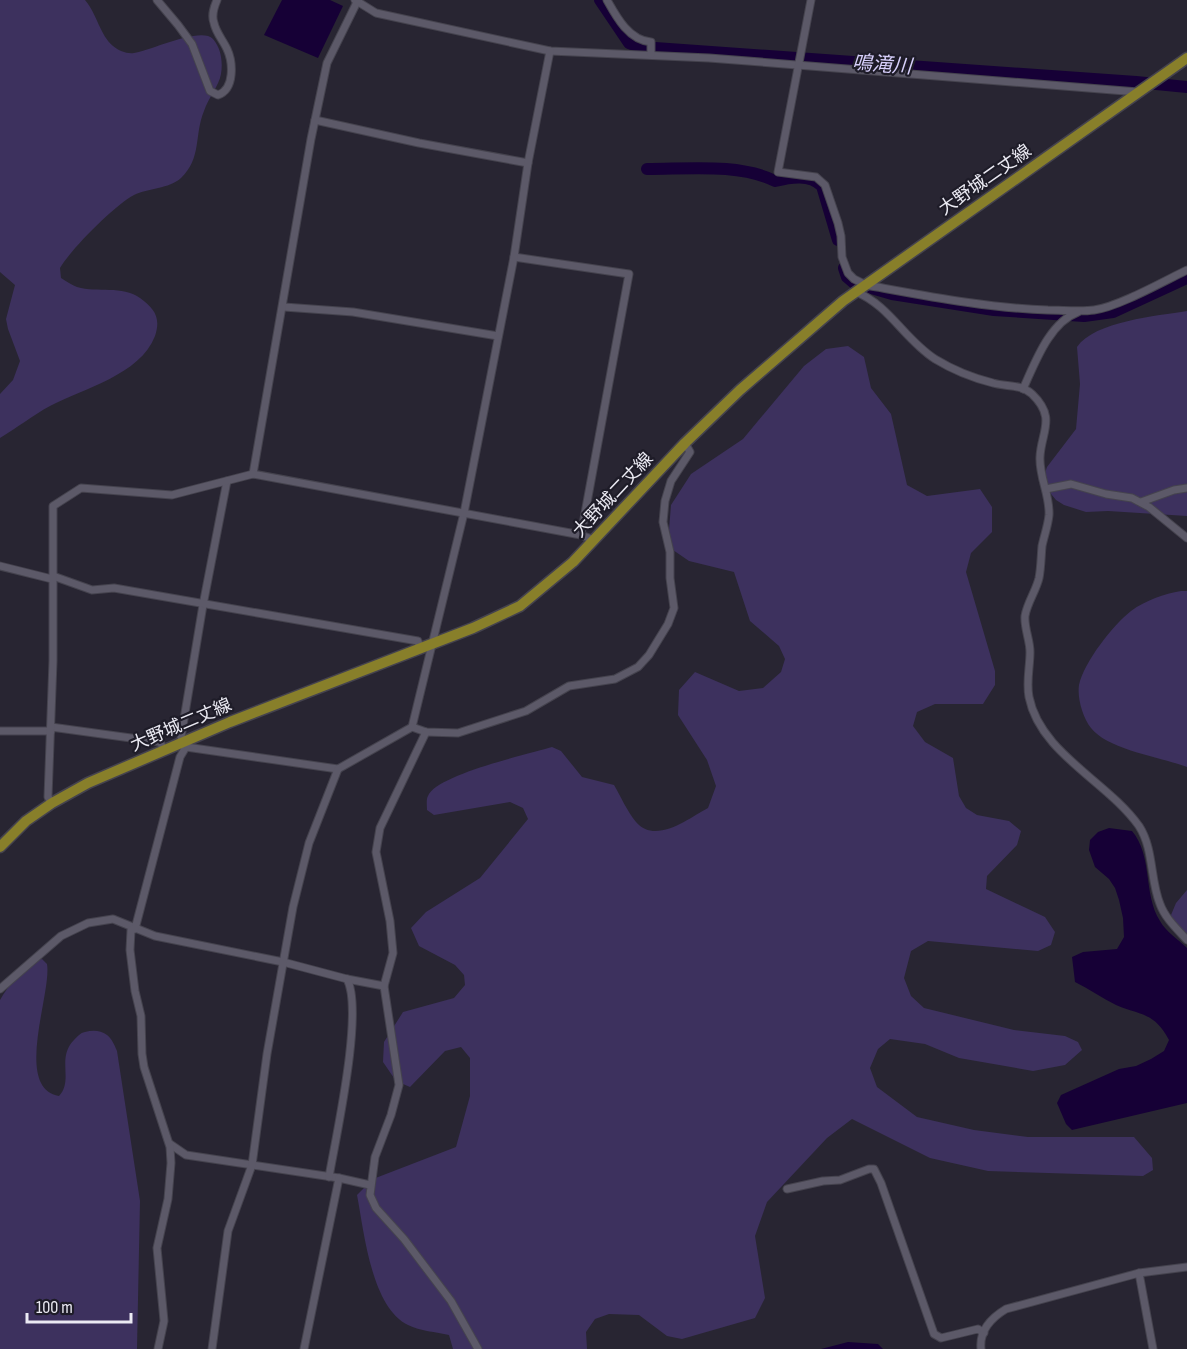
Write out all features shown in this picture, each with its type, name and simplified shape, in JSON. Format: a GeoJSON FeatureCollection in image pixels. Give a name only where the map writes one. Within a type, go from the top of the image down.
{"type":"FeatureCollection","features":[{"type":"Feature","properties":{"kind":"main road","name":"大野城二丈線"},"geometry":{"type":"LineString","coordinates":[[0,848],[26,821],[88,783],[164,750],[185,744],[274,704],[505,615],[520,606],[549,584],[594,540],[685,442],[740,390],[856,292],[1187,57]]}},
{"type":"Feature","properties":{"kind":"street"},"geometry":{"type":"LineString","coordinates":[[157,0],[184,32],[197,54],[210,91],[218,95],[224,93],[228,86],[231,69],[228,50],[213,22],[217,0]]}},
{"type":"Feature","properties":{"kind":"street"},"geometry":{"type":"LineString","coordinates":[[607,0],[633,37],[651,42],[651,54]]}},
{"type":"Feature","properties":{"kind":"street"},"geometry":{"type":"LineString","coordinates":[[811,0],[778,172],[816,177],[825,185],[838,223],[842,256],[848,273],[854,279],[866,285],[963,303],[1015,309],[1082,311],[1096,310],[1114,304],[1187,270]]}},
{"type":"Feature","properties":{"kind":"street"},"geometry":{"type":"LineString","coordinates":[[253,474],[327,63],[356,1],[376,13],[387,16],[471,32],[550,51],[651,54],[1138,92]]}},
{"type":"Feature","properties":{"kind":"street"},"geometry":{"type":"LineString","coordinates":[[185,744],[338,769],[412,727],[464,513],[514,257],[528,163],[550,51]]}},
{"type":"Feature","properties":{"kind":"street"},"geometry":{"type":"LineString","coordinates":[[315,120],[419,143],[528,163]]}},
{"type":"Feature","properties":{"kind":"street"},"geometry":{"type":"LineString","coordinates":[[514,257],[629,274],[581,535]]}},
{"type":"Feature","properties":{"kind":"street"},"geometry":{"type":"LineString","coordinates":[[856,292],[879,304],[908,336],[934,358],[973,377],[1023,389],[1034,397],[1047,420],[1040,461],[1049,515],[1042,546],[1040,571],[1025,614],[1030,652],[1027,686],[1033,714],[1050,739],[1128,812],[1140,828],[1153,870],[1160,905],[1166,916],[1187,940]]}},
{"type":"Feature","properties":{"kind":"street"},"geometry":{"type":"LineString","coordinates":[[284,307],[353,312],[498,336]]}},
{"type":"Feature","properties":{"kind":"street"},"geometry":{"type":"LineString","coordinates":[[1023,389],[1034,364],[1054,332],[1066,318],[1082,311]]}},
{"type":"Feature","properties":{"kind":"street"},"geometry":{"type":"LineString","coordinates":[[412,727],[426,732],[458,733],[526,711],[569,686],[615,679],[638,667],[649,655],[668,624],[674,608],[670,578],[670,552],[663,522],[665,501],[671,481],[690,452],[685,442]]}},
{"type":"Feature","properties":{"kind":"street"},"geometry":{"type":"LineString","coordinates":[[52,803],[48,797],[53,649],[53,506],[81,488],[172,495],[253,474],[581,535],[594,540]]}},
{"type":"Feature","properties":{"kind":"street"},"geometry":{"type":"LineString","coordinates":[[158,1349],[164,1322],[164,1310],[157,1248],[168,1199],[170,1144],[147,1081],[142,1054],[141,1017],[130,950],[131,930],[135,929],[185,744],[182,737],[203,605],[227,481]]}},
{"type":"Feature","properties":{"kind":"street"},"geometry":{"type":"LineString","coordinates":[[1046,489],[1071,484],[1080,485],[1141,502],[1187,538]]}},
{"type":"Feature","properties":{"kind":"street"},"geometry":{"type":"LineString","coordinates":[[1141,502],[1174,490],[1187,488]]}},
{"type":"Feature","properties":{"kind":"street"},"geometry":{"type":"LineString","coordinates":[[0,567],[52,577],[92,590],[114,588],[418,641],[420,649]]}},
{"type":"Feature","properties":{"kind":"street"},"geometry":{"type":"LineString","coordinates":[[0,731],[51,729],[160,742],[164,750]]}},
{"type":"Feature","properties":{"kind":"street"},"geometry":{"type":"LineString","coordinates":[[426,732],[380,828],[377,839],[376,852],[390,921],[393,953],[384,986],[399,1085],[391,1115],[375,1157],[370,1195],[376,1208],[404,1239],[451,1301],[478,1349]]}},
{"type":"Feature","properties":{"kind":"street"},"geometry":{"type":"LineString","coordinates":[[212,1349],[228,1231],[252,1165],[267,1054],[293,907],[309,843],[338,769]]}},
{"type":"Feature","properties":{"kind":"street"},"geometry":{"type":"LineString","coordinates":[[0,989],[46,948],[74,929],[88,923],[113,919],[155,936],[187,944],[283,962],[384,986]]}},
{"type":"Feature","properties":{"kind":"street"},"geometry":{"type":"LineString","coordinates":[[329,1177],[351,1042],[352,989],[347,979]]}},
{"type":"Feature","properties":{"kind":"street"},"geometry":{"type":"LineString","coordinates":[[170,1144],[186,1155],[339,1178],[370,1185]]}},
{"type":"Feature","properties":{"kind":"street"},"geometry":{"type":"LineString","coordinates":[[787,1190],[823,1181],[840,1180],[869,1168],[874,1169],[934,1334],[941,1338],[978,1329],[984,1333]]}},
{"type":"Feature","properties":{"kind":"street"},"geometry":{"type":"LineString","coordinates":[[304,1349],[339,1178]]}},
{"type":"Feature","properties":{"kind":"street"},"geometry":{"type":"LineString","coordinates":[[981,1349],[984,1333],[993,1318],[1006,1309],[1139,1273],[1187,1266]]}},
{"type":"Feature","properties":{"kind":"street"},"geometry":{"type":"LineString","coordinates":[[1139,1273],[1153,1349]]}},
{"type":"Feature","properties":{"kind":"shaded area"},"geometry":{"type":"Polygon","coordinates":[[[0,0],[85,0],[105,36],[120,51],[134,53],[187,37],[207,36],[213,39],[218,47],[222,65],[220,79],[201,120],[195,154],[188,170],[176,182],[134,195],[126,200],[83,239],[60,268],[61,278],[77,287],[126,292],[140,298],[150,306],[157,319],[157,330],[148,349],[124,371],[37,413],[0,438],[0,394],[13,380],[20,361],[6,319],[15,285],[0,272],[0,0]]]}},
{"type":"Feature","properties":{"kind":"shaded area"},"geometry":{"type":"Polygon","coordinates":[[[282,0],[330,0],[343,6],[318,58],[264,35],[282,0]]]}},
{"type":"Feature","properties":{"kind":"shaded area"},"geometry":{"type":"Polygon","coordinates":[[[1187,311],[1187,516],[1108,511],[1086,512],[1056,500],[1047,489],[1044,476],[1047,467],[1076,429],[1080,384],[1077,347],[1086,338],[1112,326],[1187,311]]]}},
{"type":"Feature","properties":{"kind":"shaded area"},"geometry":{"type":"Polygon","coordinates":[[[848,346],[864,357],[871,388],[891,414],[907,485],[927,496],[980,489],[992,507],[992,532],[971,553],[966,572],[995,671],[995,685],[983,704],[935,704],[917,712],[913,726],[925,742],[953,758],[959,796],[966,808],[977,815],[1009,821],[1021,831],[1017,845],[987,876],[986,889],[1045,917],[1055,932],[1051,945],[1038,951],[928,941],[911,951],[904,978],[911,996],[924,1008],[1014,1030],[1065,1036],[1078,1042],[1082,1050],[1065,1065],[1033,1071],[959,1058],[925,1044],[890,1039],[878,1049],[870,1068],[877,1087],[917,1117],[974,1130],[1028,1137],[1134,1137],[1152,1158],[1153,1170],[1143,1176],[988,1171],[930,1158],[852,1119],[827,1138],[767,1202],[755,1236],[765,1298],[755,1318],[682,1339],[667,1336],[639,1315],[609,1314],[595,1319],[586,1332],[587,1349],[453,1349],[449,1335],[408,1325],[395,1316],[385,1302],[371,1267],[357,1195],[373,1179],[456,1147],[470,1096],[470,1058],[461,1047],[445,1051],[410,1087],[396,1081],[383,1062],[384,1042],[403,1012],[454,998],[465,985],[464,975],[455,965],[419,946],[411,928],[426,912],[480,878],[528,819],[523,808],[510,802],[434,815],[427,810],[427,797],[447,780],[464,773],[552,747],[561,751],[582,777],[614,785],[633,818],[644,828],[653,831],[663,830],[682,823],[708,808],[716,786],[707,760],[678,715],[679,690],[695,672],[739,691],[763,688],[781,672],[785,659],[779,646],[750,621],[734,572],[689,561],[673,550],[669,530],[671,505],[691,474],[743,439],[804,366],[826,349],[848,346]]]}},
{"type":"Feature","properties":{"kind":"shaded area"},"geometry":{"type":"Polygon","coordinates":[[[1187,591],[1187,767],[1136,752],[1099,736],[1085,719],[1079,690],[1082,676],[1093,655],[1124,617],[1149,601],[1187,591]]]}},
{"type":"Feature","properties":{"kind":"shaded area"},"geometry":{"type":"Polygon","coordinates":[[[1109,828],[1132,831],[1139,841],[1146,863],[1151,899],[1155,910],[1165,929],[1187,948],[1187,1103],[1072,1130],[1066,1124],[1057,1103],[1061,1095],[1119,1069],[1136,1066],[1151,1059],[1164,1051],[1169,1040],[1158,1024],[1147,1016],[1116,1005],[1075,982],[1072,957],[1083,952],[1117,949],[1124,937],[1123,918],[1115,888],[1109,879],[1095,867],[1089,850],[1090,840],[1098,832],[1109,828]]]}},
{"type":"Feature","properties":{"kind":"shaded area"},"geometry":{"type":"Polygon","coordinates":[[[1187,890],[1187,937],[1173,921],[1171,915],[1176,903],[1187,890]]]}},
{"type":"Feature","properties":{"kind":"shaded area"},"geometry":{"type":"Polygon","coordinates":[[[42,959],[47,964],[47,978],[36,1058],[38,1076],[45,1089],[59,1096],[63,1090],[66,1054],[74,1040],[82,1033],[99,1031],[104,1033],[112,1040],[117,1051],[140,1201],[137,1349],[0,1349],[0,1000],[23,970],[42,959]]]}},
{"type":"Feature","properties":{"kind":"shaded area"},"geometry":{"type":"Polygon","coordinates":[[[848,1342],[878,1344],[883,1349],[821,1349],[848,1342]]]}},
{"type":"Feature","properties":{"kind":"waterway","name":"鳴滝川"},"geometry":{"type":"LineString","coordinates":[[600,0],[629,43],[641,47],[1187,87]]}},
{"type":"Feature","properties":{"kind":"waterway"},"geometry":{"type":"LineString","coordinates":[[647,169],[729,169],[761,175],[775,181],[794,178],[812,180],[822,186],[838,240]]}},
{"type":"Feature","properties":{"kind":"waterway"},"geometry":{"type":"LineString","coordinates":[[844,268],[847,277],[854,283],[892,294],[994,310],[1084,316],[1113,312],[1187,278]]}}]}
